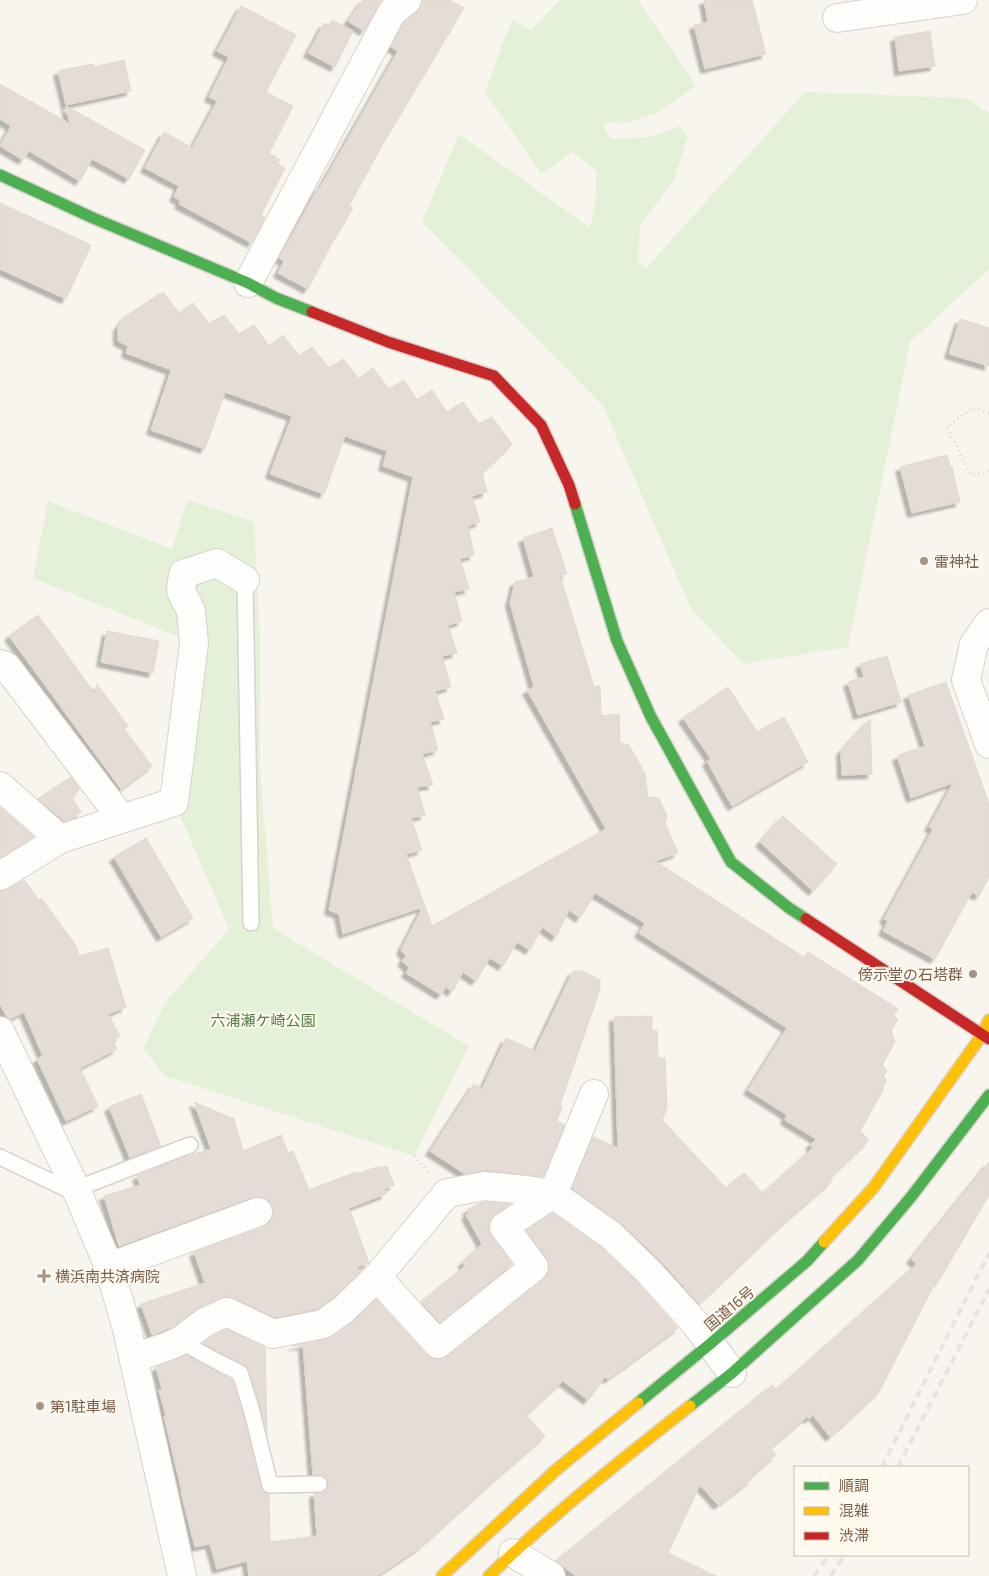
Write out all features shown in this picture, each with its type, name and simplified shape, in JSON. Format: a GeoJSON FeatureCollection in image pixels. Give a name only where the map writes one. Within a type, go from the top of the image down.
{"type":"FeatureCollection","features":[{"type":"Feature","properties":{"kind":"main road"},"geometry":{"type":"LineString","coordinates":[[0,176],[93,218],[248,283],[276,298],[388,342],[494,376],[541,425],[569,485],[616,641],[651,717],[731,862],[789,908],[985,1037]]}},
{"type":"Feature","properties":{"kind":"main road","name":"国道16号"},"geometry":{"type":"LineString","coordinates":[[442,1576],[556,1470],[710,1344],[807,1261],[874,1187],[985,1037],[989,1020]]}},
{"type":"Feature","properties":{"kind":"main road"},"geometry":{"type":"LineString","coordinates":[[489,1576],[620,1461],[732,1374],[858,1260],[911,1197],[989,1096]]}},
{"type":"Feature","properties":{"kind":"street"},"geometry":{"type":"LineString","coordinates":[[248,283],[392,12],[407,0]]}},
{"type":"Feature","properties":{"kind":"street"},"geometry":{"type":"LineString","coordinates":[[838,18],[963,0]]}},
{"type":"Feature","properties":{"kind":"street"},"geometry":{"type":"LineString","coordinates":[[0,876],[60,839],[174,802],[194,643],[191,611],[181,592],[183,574],[217,563],[245,580]]}},
{"type":"Feature","properties":{"kind":"street"},"geometry":{"type":"LineString","coordinates":[[989,623],[974,644],[966,680],[989,744]]}},
{"type":"Feature","properties":{"kind":"street"},"geometry":{"type":"LineString","coordinates":[[0,664],[6,666],[122,819]]}},
{"type":"Feature","properties":{"kind":"street"},"geometry":{"type":"LineString","coordinates":[[0,786],[60,839]]}},
{"type":"Feature","properties":{"kind":"street"},"geometry":{"type":"LineString","coordinates":[[0,1031],[77,1192],[109,1268],[134,1358],[182,1576]]}},
{"type":"Feature","properties":{"kind":"street"},"geometry":{"type":"LineString","coordinates":[[377,1277],[438,1344],[534,1267],[504,1227],[553,1194],[594,1094]]}},
{"type":"Feature","properties":{"kind":"street"},"geometry":{"type":"LineString","coordinates":[[134,1358],[166,1347],[180,1340],[205,1322],[227,1312],[273,1334],[323,1324],[343,1310],[377,1277],[447,1193],[485,1186],[553,1194],[612,1236],[676,1301],[695,1323],[732,1374]]}},
{"type":"Feature","properties":{"kind":"street"},"geometry":{"type":"LineString","coordinates":[[109,1268],[258,1212]]}},
{"type":"Feature","properties":{"kind":"street"},"geometry":{"type":"LineString","coordinates":[[513,1553],[551,1576]]}},
{"type":"Feature","properties":{"kind":"lane"},"geometry":{"type":"LineString","coordinates":[[245,580],[251,923]]}},
{"type":"Feature","properties":{"kind":"lane"},"geometry":{"type":"LineString","coordinates":[[0,1156],[77,1192],[190,1145]]}},
{"type":"Feature","properties":{"kind":"lane"},"geometry":{"type":"LineString","coordinates":[[180,1340],[240,1373],[270,1485],[319,1484]]}},
{"type":"Feature","properties":{"kind":"path"},"geometry":{"type":"LineString","coordinates":[[989,413],[972,408],[948,427],[971,475],[989,471]]}},
{"type":"Feature","properties":{"kind":"green space"},"geometry":{"type":"Polygon","coordinates":[[[560,0],[638,0],[696,86],[658,112],[624,124],[608,121],[603,127],[611,139],[651,137],[680,126],[688,137],[673,181],[640,226],[638,262],[646,268],[805,92],[965,98],[989,113],[989,269],[910,342],[848,647],[743,664],[691,609],[603,406],[422,222],[459,134],[590,228],[596,197],[596,171],[573,152],[541,174],[485,92],[512,19],[531,30],[560,0]]]}},
{"type":"Feature","properties":{"kind":"green space","name":"六浦瀬ケ崎公園"},"geometry":{"type":"Polygon","coordinates":[[[188,500],[254,522],[260,637],[260,767],[273,928],[469,1046],[414,1156],[165,1076],[143,1048],[165,1003],[229,929],[174,802],[194,643],[33,578],[48,501],[172,549],[188,500]]]}},
{"type":"Feature","properties":{"kind":"building"},"geometry":{"type":"Polygon","coordinates":[[[363,0],[382,0],[364,31],[348,21],[363,0]]]}},
{"type":"Feature","properties":{"kind":"building"},"geometry":{"type":"Polygon","coordinates":[[[422,0],[449,0],[464,8],[381,147],[349,206],[353,208],[334,239],[308,289],[278,273],[284,261],[279,258],[398,51],[391,47],[404,22],[417,12],[422,0]]]}},
{"type":"Feature","properties":{"kind":"building"},"geometry":{"type":"Polygon","coordinates":[[[704,0],[752,0],[766,54],[705,69],[694,25],[708,22],[704,0]]]}},
{"type":"Feature","properties":{"kind":"building"},"geometry":{"type":"Polygon","coordinates":[[[241,6],[296,35],[266,92],[293,106],[269,153],[280,160],[277,163],[285,168],[261,215],[265,217],[252,243],[179,204],[181,201],[174,197],[179,186],[145,168],[164,132],[192,148],[217,101],[209,97],[229,57],[217,51],[241,6]]]}},
{"type":"Feature","properties":{"kind":"building"},"geometry":{"type":"Polygon","coordinates":[[[332,20],[353,31],[335,67],[308,53],[324,23],[329,26],[332,20]]]}},
{"type":"Feature","properties":{"kind":"building"},"geometry":{"type":"Polygon","coordinates":[[[930,31],[935,66],[899,71],[895,37],[930,31]]]}},
{"type":"Feature","properties":{"kind":"building"},"geometry":{"type":"Polygon","coordinates":[[[124,60],[131,91],[66,105],[58,71],[93,64],[94,67],[124,60]]]}},
{"type":"Feature","properties":{"kind":"building"},"geometry":{"type":"Polygon","coordinates":[[[0,84],[70,124],[66,106],[145,150],[129,179],[92,159],[80,181],[29,151],[23,160],[0,146],[11,126],[0,119],[0,84]]]}},
{"type":"Feature","properties":{"kind":"building"},"geometry":{"type":"Polygon","coordinates":[[[0,203],[91,245],[66,299],[0,269],[0,203]]]}},
{"type":"Feature","properties":{"kind":"building"},"geometry":{"type":"Polygon","coordinates":[[[163,292],[179,313],[193,303],[209,324],[224,315],[239,334],[254,325],[269,346],[283,335],[299,356],[312,347],[329,368],[343,359],[359,379],[373,368],[389,389],[404,380],[417,400],[432,390],[447,412],[463,402],[479,424],[492,417],[512,444],[482,473],[487,492],[472,496],[480,522],[468,526],[474,555],[460,559],[469,589],[454,592],[462,621],[448,625],[457,653],[442,656],[451,687],[435,691],[444,719],[430,722],[438,750],[422,754],[433,785],[417,787],[425,815],[411,818],[422,850],[406,854],[432,926],[606,829],[527,690],[534,687],[510,603],[515,582],[534,577],[523,538],[552,528],[567,574],[560,575],[594,687],[600,686],[601,716],[619,714],[620,743],[629,745],[645,774],[648,797],[659,798],[667,816],[665,823],[678,853],[655,861],[805,958],[808,952],[898,1009],[893,1016],[898,1019],[891,1031],[895,1042],[882,1065],[887,1070],[883,1077],[887,1080],[860,1131],[869,1140],[830,1178],[832,1181],[788,1219],[699,1304],[661,1261],[623,1225],[572,1188],[593,1137],[618,1148],[614,1017],[652,1016],[652,1031],[657,1031],[658,1058],[665,1058],[667,1108],[662,1120],[726,1188],[744,1173],[763,1193],[813,1148],[810,1145],[816,1139],[785,1120],[787,1115],[748,1090],[787,1028],[639,933],[645,923],[595,893],[580,918],[569,910],[556,937],[542,927],[530,950],[517,942],[503,966],[490,958],[476,981],[463,972],[452,992],[446,987],[441,995],[406,973],[409,968],[402,961],[406,956],[401,950],[423,907],[343,934],[339,914],[329,910],[413,477],[383,466],[387,451],[345,436],[324,494],[270,474],[292,416],[225,392],[205,449],[151,430],[171,370],[126,353],[128,346],[118,341],[118,327],[125,317],[163,292]]]}},
{"type":"Feature","properties":{"kind":"building"},"geometry":{"type":"Polygon","coordinates":[[[960,319],[989,328],[989,366],[949,354],[960,319]]]}},
{"type":"Feature","properties":{"kind":"building","name":"雷神社"},"geometry":{"type":"Polygon","coordinates":[[[947,455],[950,467],[952,467],[960,502],[912,513],[900,467],[947,455]]]}},
{"type":"Feature","properties":{"kind":"building"},"geometry":{"type":"Polygon","coordinates":[[[38,615],[95,694],[97,684],[128,726],[124,729],[152,766],[121,789],[9,636],[38,615]]]}},
{"type":"Feature","properties":{"kind":"building"},"geometry":{"type":"Polygon","coordinates":[[[107,631],[159,641],[153,673],[101,662],[107,631]]]}},
{"type":"Feature","properties":{"kind":"building"},"geometry":{"type":"Polygon","coordinates":[[[887,656],[901,702],[858,715],[848,682],[864,677],[860,664],[887,656]]]}},
{"type":"Feature","properties":{"kind":"building"},"geometry":{"type":"Polygon","coordinates":[[[946,682],[989,804],[989,877],[979,896],[972,892],[935,959],[883,931],[888,921],[884,919],[933,829],[929,827],[953,783],[911,798],[897,756],[925,746],[908,695],[946,682]]]}},
{"type":"Feature","properties":{"kind":"building"},"geometry":{"type":"Polygon","coordinates":[[[728,687],[757,732],[784,717],[808,762],[732,806],[707,761],[711,759],[683,718],[728,687]]]}},
{"type":"Feature","properties":{"kind":"building"},"geometry":{"type":"Polygon","coordinates":[[[870,719],[872,774],[842,775],[841,751],[870,719]]]}},
{"type":"Feature","properties":{"kind":"building"},"geometry":{"type":"Polygon","coordinates":[[[71,777],[80,789],[72,798],[81,812],[72,819],[64,821],[38,799],[71,777]]]}},
{"type":"Feature","properties":{"kind":"building"},"geometry":{"type":"Polygon","coordinates":[[[0,807],[34,837],[0,858],[0,807]]]}},
{"type":"Feature","properties":{"kind":"building"},"geometry":{"type":"Polygon","coordinates":[[[783,816],[837,864],[813,891],[760,842],[783,816]]]}},
{"type":"Feature","properties":{"kind":"building"},"geometry":{"type":"Polygon","coordinates":[[[146,838],[193,918],[161,937],[114,857],[146,838]]]}},
{"type":"Feature","properties":{"kind":"building"},"geometry":{"type":"Polygon","coordinates":[[[24,880],[39,900],[41,898],[75,944],[79,956],[108,948],[126,1007],[108,1014],[120,1036],[113,1040],[117,1049],[80,1068],[98,1106],[66,1121],[37,1059],[43,1056],[24,1012],[10,1019],[0,1004],[0,892],[24,880]]]}},
{"type":"Feature","properties":{"kind":"building"},"geometry":{"type":"Polygon","coordinates":[[[573,971],[582,971],[600,980],[600,989],[560,1105],[562,1106],[557,1121],[565,1125],[543,1177],[486,1170],[465,1174],[430,1151],[474,1084],[482,1089],[506,1038],[535,1051],[573,971]]]}},
{"type":"Feature","properties":{"kind":"building"},"geometry":{"type":"Polygon","coordinates":[[[141,1094],[161,1146],[130,1158],[109,1107],[141,1094]]]}},
{"type":"Feature","properties":{"kind":"building"},"geometry":{"type":"Polygon","coordinates":[[[194,1102],[234,1119],[243,1151],[281,1135],[288,1153],[293,1151],[309,1190],[356,1172],[357,1174],[377,1167],[387,1167],[394,1185],[384,1189],[386,1194],[349,1208],[369,1263],[357,1267],[361,1271],[333,1298],[317,1309],[275,1318],[227,1296],[199,1308],[172,1327],[152,1335],[141,1304],[205,1283],[194,1252],[263,1227],[270,1222],[273,1214],[272,1206],[268,1200],[253,1197],[119,1246],[104,1196],[140,1185],[137,1176],[211,1149],[194,1102]]]}},
{"type":"Feature","properties":{"kind":"building"},"geometry":{"type":"Polygon","coordinates":[[[989,1162],[989,1195],[938,1282],[936,1281],[879,1392],[830,1437],[813,1415],[809,1419],[807,1417],[770,1448],[776,1455],[749,1478],[751,1480],[718,1505],[700,1485],[668,1553],[716,1576],[576,1576],[556,1561],[772,1385],[776,1390],[917,1264],[911,1259],[989,1162]]]}},
{"type":"Feature","properties":{"kind":"building"},"geometry":{"type":"Polygon","coordinates":[[[486,1202],[510,1204],[495,1214],[490,1220],[488,1228],[512,1264],[440,1323],[421,1302],[465,1266],[462,1263],[482,1244],[466,1215],[469,1214],[467,1210],[486,1202]]]}},
{"type":"Feature","properties":{"kind":"building"},"geometry":{"type":"Polygon","coordinates":[[[553,1213],[602,1248],[638,1283],[678,1328],[608,1379],[605,1377],[588,1400],[563,1381],[526,1415],[545,1436],[419,1548],[377,1576],[249,1576],[247,1561],[217,1569],[210,1544],[195,1547],[164,1416],[166,1416],[159,1390],[162,1389],[156,1367],[186,1355],[232,1380],[242,1411],[261,1487],[263,1491],[269,1494],[270,1542],[317,1536],[314,1493],[324,1492],[328,1483],[324,1476],[313,1475],[303,1345],[293,1346],[332,1337],[354,1321],[376,1299],[427,1355],[433,1359],[447,1356],[544,1279],[548,1273],[549,1265],[547,1258],[526,1231],[553,1213]]]}},
{"type":"Feature","properties":{"kind":"building"},"geometry":{"type":"Polygon","coordinates":[[[227,1329],[265,1347],[267,1435],[260,1405],[247,1367],[203,1343],[227,1329]]]}},
{"type":"Feature","properties":{"kind":"railway"},"geometry":{"type":"LineString","coordinates":[[882,1466],[989,1253]]}},
{"type":"Feature","properties":{"kind":"railway"},"geometry":{"type":"LineString","coordinates":[[899,1466],[989,1289]]}},
{"type":"Feature","properties":{"kind":"railway"},"geometry":{"type":"LineString","coordinates":[[814,1576],[827,1556]]}},
{"type":"Feature","properties":{"kind":"railway"},"geometry":{"type":"LineString","coordinates":[[831,1576],[843,1556]]}},
{"type":"Feature","properties":{"kind":"traffic: fast"},"geometry":{"type":"LineString","coordinates":[[0,175],[93,218],[312,312]]}},
{"type":"Feature","properties":{"kind":"traffic: fast"},"geometry":{"type":"LineString","coordinates":[[575,504],[617,641],[651,717],[731,862],[789,908],[806,919]]}},
{"type":"Feature","properties":{"kind":"traffic: fast"},"geometry":{"type":"LineString","coordinates":[[690,1406],[732,1373],[858,1260],[911,1197],[989,1095]]}},
{"type":"Feature","properties":{"kind":"traffic: fast"},"geometry":{"type":"LineString","coordinates":[[638,1403],[807,1261],[824,1242]]}},
{"type":"Feature","properties":{"kind":"traffic: slow"},"geometry":{"type":"LineString","coordinates":[[824,1242],[874,1187],[982,1035],[989,1020]]}},
{"type":"Feature","properties":{"kind":"traffic: slow"},"geometry":{"type":"LineString","coordinates":[[442,1576],[556,1470],[638,1403]]}},
{"type":"Feature","properties":{"kind":"traffic: slow"},"geometry":{"type":"LineString","coordinates":[[489,1576],[562,1510],[690,1406]]}},
{"type":"Feature","properties":{"kind":"traffic: jam"},"geometry":{"type":"LineString","coordinates":[[312,312],[388,342],[494,376],[541,425],[569,485],[575,504]]}},
{"type":"Feature","properties":{"kind":"traffic: jam"},"geometry":{"type":"LineString","coordinates":[[806,919],[989,1039]]}},
{"type":"Feature","properties":{"kind":"place","name":"雷神社"},"geometry":{"type":"Point","coordinates":[924,561]}},
{"type":"Feature","properties":{"kind":"place","name":"傍示堂の石塔群"},"geometry":{"type":"Point","coordinates":[973,974]}},
{"type":"Feature","properties":{"kind":"place","name":"横浜南共済病院"},"geometry":{"type":"Point","coordinates":[44,1276]}},
{"type":"Feature","properties":{"kind":"place","name":"第1駐車場"},"geometry":{"type":"Point","coordinates":[40,1406]}}]}
